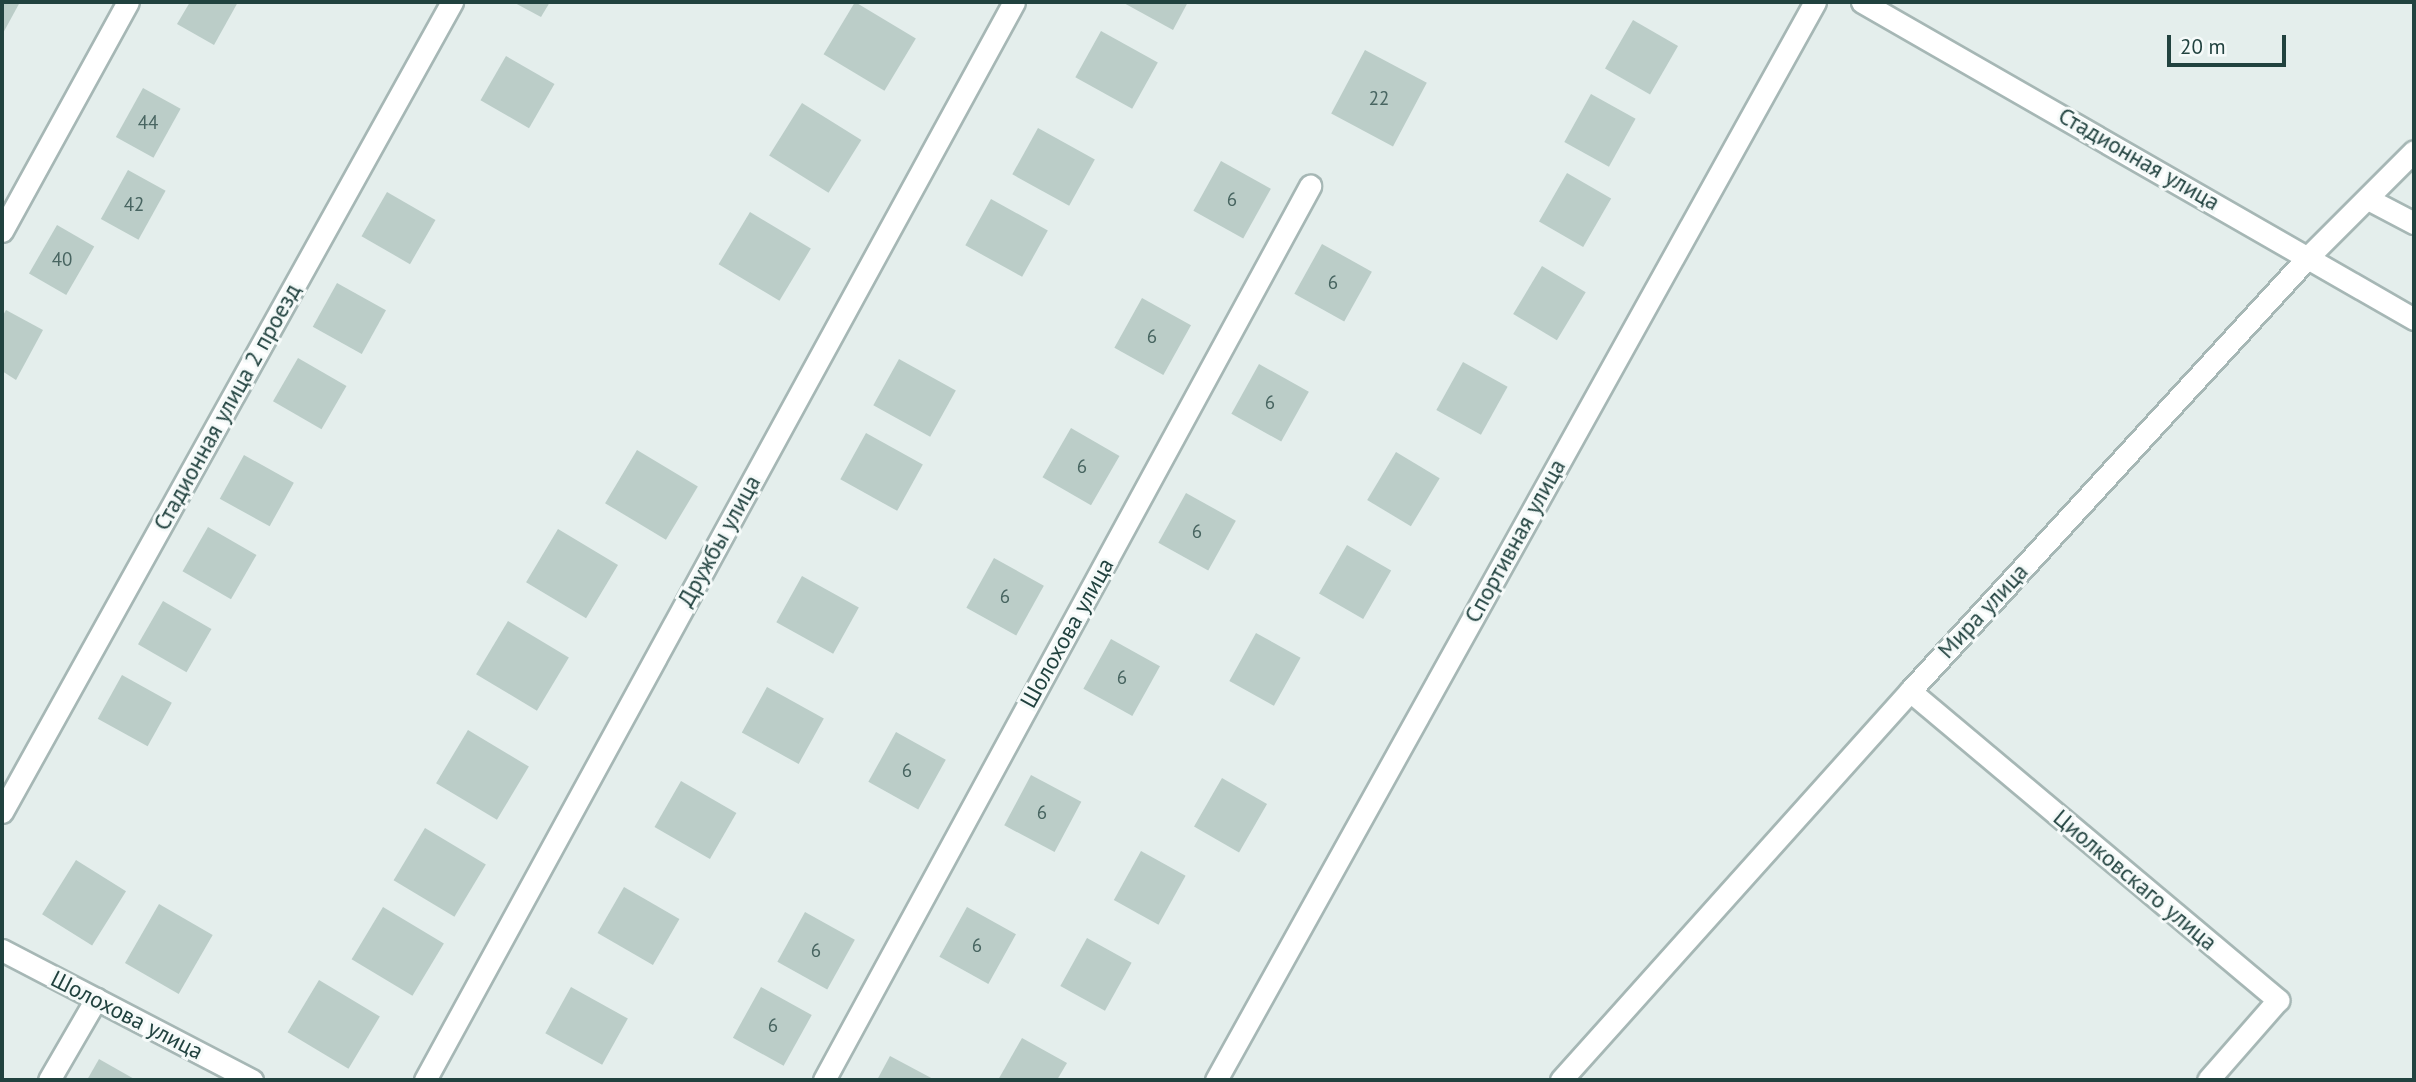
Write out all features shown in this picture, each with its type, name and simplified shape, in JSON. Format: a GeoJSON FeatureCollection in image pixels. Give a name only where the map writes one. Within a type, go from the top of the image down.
{"type":"FeatureCollection","features":[{"type":"Feature","properties":{"kind":"street"},"geometry":{"type":"LineString","coordinates":[[2,231],[128,2]]}},
{"type":"Feature","properties":{"kind":"street","name":"Стадионная улица 2 проезд"},"geometry":{"type":"LineString","coordinates":[[2,812],[452,2]]}},
{"type":"Feature","properties":{"kind":"street","name":"Дружбы улица"},"geometry":{"type":"LineString","coordinates":[[425,1080],[1014,2]]}},
{"type":"Feature","properties":{"kind":"street","name":"Спортивная улица"},"geometry":{"type":"LineString","coordinates":[[1216,1080],[1815,2]]}},
{"type":"Feature","properties":{"kind":"street","name":"Стадионная улица"},"geometry":{"type":"LineString","coordinates":[[1862,2],[2309,256],[2414,319]]}},
{"type":"Feature","properties":{"kind":"street","name":"Мира улица"},"geometry":{"type":"LineString","coordinates":[[1561,1080],[1910,691],[2309,256],[2414,150]]}},
{"type":"Feature","properties":{"kind":"street","name":"Шолохова улица"},"geometry":{"type":"LineString","coordinates":[[824,1080],[1310,186]]}},
{"type":"Feature","properties":{"kind":"street"},"geometry":{"type":"LineString","coordinates":[[2368,199],[2414,223]]}},
{"type":"Feature","properties":{"kind":"street","name":"Циолковскаго улица"},"geometry":{"type":"LineString","coordinates":[[1910,691],[2278,1000],[2208,1080]]}},
{"type":"Feature","properties":{"kind":"street","name":"Шолохова улица"},"geometry":{"type":"LineString","coordinates":[[2,950],[252,1080]]}},
{"type":"Feature","properties":{"kind":"street"},"geometry":{"type":"LineString","coordinates":[[49,1080],[96,999]]}},
{"type":"Feature","properties":{"kind":"building"},"geometry":{"type":"Polygon","coordinates":[[[2,2],[20,2],[2,35],[2,2]]]}},
{"type":"Feature","properties":{"kind":"building"},"geometry":{"type":"Polygon","coordinates":[[[190,2],[238,2],[214,45],[177,24],[190,2]]]}},
{"type":"Feature","properties":{"kind":"building"},"geometry":{"type":"Polygon","coordinates":[[[513,2],[550,2],[541,17],[513,2]]]}},
{"type":"Feature","properties":{"kind":"building"},"geometry":{"type":"Polygon","coordinates":[[[855,2],[916,39],[884,91],[824,54],[855,2]]]}},
{"type":"Feature","properties":{"kind":"building"},"geometry":{"type":"Polygon","coordinates":[[[1122,2],[1188,2],[1173,30],[1122,2]]]}},
{"type":"Feature","properties":{"kind":"building"},"geometry":{"type":"Polygon","coordinates":[[[1633,20],[1678,46],[1650,94],[1605,68],[1633,20]]]}},
{"type":"Feature","properties":{"kind":"building"},"geometry":{"type":"Polygon","coordinates":[[[1101,31],[1158,63],[1132,109],[1075,77],[1101,31]]]}},
{"type":"Feature","properties":{"kind":"building"},"geometry":{"type":"Polygon","coordinates":[[[1365,50],[1427,83],[1393,146],[1331,114],[1365,50]]]}},
{"type":"Feature","properties":{"kind":"building"},"geometry":{"type":"Polygon","coordinates":[[[506,56],[554,84],[529,128],[480,100],[506,56]]]}},
{"type":"Feature","properties":{"kind":"building"},"geometry":{"type":"Polygon","coordinates":[[[143,88],[181,109],[153,158],[116,137],[143,88]]]}},
{"type":"Feature","properties":{"kind":"building"},"geometry":{"type":"Polygon","coordinates":[[[1591,94],[1636,119],[1609,167],[1564,142],[1591,94]]]}},
{"type":"Feature","properties":{"kind":"building"},"geometry":{"type":"Polygon","coordinates":[[[802,103],[861,140],[829,193],[769,156],[802,103]]]}},
{"type":"Feature","properties":{"kind":"building"},"geometry":{"type":"Polygon","coordinates":[[[1038,128],[1095,160],[1069,206],[1012,174],[1038,128]]]}},
{"type":"Feature","properties":{"kind":"building"},"geometry":{"type":"Polygon","coordinates":[[[1221,161],[1271,189],[1243,238],[1193,211],[1221,161]]]}},
{"type":"Feature","properties":{"kind":"building"},"geometry":{"type":"Polygon","coordinates":[[[128,170],[166,191],[138,240],[101,219],[128,170]]]}},
{"type":"Feature","properties":{"kind":"building"},"geometry":{"type":"Polygon","coordinates":[[[1567,173],[1611,198],[1583,247],[1539,221],[1567,173]]]}},
{"type":"Feature","properties":{"kind":"building"},"geometry":{"type":"Polygon","coordinates":[[[387,192],[435,220],[410,264],[362,236],[387,192]]]}},
{"type":"Feature","properties":{"kind":"building"},"geometry":{"type":"Polygon","coordinates":[[[991,199],[1048,231],[1022,277],[965,245],[991,199]]]}},
{"type":"Feature","properties":{"kind":"building"},"geometry":{"type":"Polygon","coordinates":[[[750,212],[811,249],[779,301],[719,264],[750,212]]]}},
{"type":"Feature","properties":{"kind":"building"},"geometry":{"type":"Polygon","coordinates":[[[57,225],[94,246],[66,295],[29,273],[57,225]]]}},
{"type":"Feature","properties":{"kind":"building"},"geometry":{"type":"Polygon","coordinates":[[[1322,244],[1372,272],[1344,321],[1294,294],[1322,244]]]}},
{"type":"Feature","properties":{"kind":"building"},"geometry":{"type":"Polygon","coordinates":[[[1542,266],[1586,292],[1557,340],[1513,314],[1542,266]]]}},
{"type":"Feature","properties":{"kind":"building"},"geometry":{"type":"Polygon","coordinates":[[[337,283],[386,310],[362,354],[313,327],[337,283]]]}},
{"type":"Feature","properties":{"kind":"building"},"geometry":{"type":"Polygon","coordinates":[[[1142,298],[1191,325],[1163,375],[1114,348],[1142,298]]]}},
{"type":"Feature","properties":{"kind":"building"},"geometry":{"type":"Polygon","coordinates":[[[6,310],[43,330],[16,380],[2,371],[2,317],[6,310]]]}},
{"type":"Feature","properties":{"kind":"building"},"geometry":{"type":"Polygon","coordinates":[[[298,358],[346,386],[321,429],[273,401],[298,358]]]}},
{"type":"Feature","properties":{"kind":"building"},"geometry":{"type":"Polygon","coordinates":[[[899,359],[956,391],[930,437],[873,405],[899,359]]]}},
{"type":"Feature","properties":{"kind":"building"},"geometry":{"type":"Polygon","coordinates":[[[1463,362],[1508,387],[1481,435],[1436,410],[1463,362]]]}},
{"type":"Feature","properties":{"kind":"building"},"geometry":{"type":"Polygon","coordinates":[[[1259,364],[1309,392],[1281,441],[1231,414],[1259,364]]]}},
{"type":"Feature","properties":{"kind":"building"},"geometry":{"type":"Polygon","coordinates":[[[1071,428],[1119,456],[1091,505],[1042,477],[1071,428]]]}},
{"type":"Feature","properties":{"kind":"building"},"geometry":{"type":"Polygon","coordinates":[[[866,433],[923,465],[897,511],[840,479],[866,433]]]}},
{"type":"Feature","properties":{"kind":"building"},"geometry":{"type":"Polygon","coordinates":[[[637,450],[698,487],[666,540],[605,503],[637,450]]]}},
{"type":"Feature","properties":{"kind":"building"},"geometry":{"type":"Polygon","coordinates":[[[1396,452],[1440,478],[1411,526],[1367,500],[1396,452]]]}},
{"type":"Feature","properties":{"kind":"building"},"geometry":{"type":"Polygon","coordinates":[[[244,455],[294,483],[270,526],[220,499],[244,455]]]}},
{"type":"Feature","properties":{"kind":"building"},"geometry":{"type":"Polygon","coordinates":[[[1186,493],[1236,521],[1208,570],[1158,543],[1186,493]]]}},
{"type":"Feature","properties":{"kind":"building"},"geometry":{"type":"Polygon","coordinates":[[[208,527],[256,555],[231,599],[183,571],[208,527]]]}},
{"type":"Feature","properties":{"kind":"building"},"geometry":{"type":"Polygon","coordinates":[[[558,529],[618,565],[586,618],[526,582],[558,529]]]}},
{"type":"Feature","properties":{"kind":"building"},"geometry":{"type":"Polygon","coordinates":[[[1347,545],[1391,570],[1363,619],[1319,593],[1347,545]]]}},
{"type":"Feature","properties":{"kind":"building"},"geometry":{"type":"Polygon","coordinates":[[[994,558],[1044,586],[1016,635],[966,608],[994,558]]]}},
{"type":"Feature","properties":{"kind":"building"},"geometry":{"type":"Polygon","coordinates":[[[802,576],[859,608],[833,654],[776,622],[802,576]]]}},
{"type":"Feature","properties":{"kind":"building"},"geometry":{"type":"Polygon","coordinates":[[[163,601],[211,629],[186,672],[138,644],[163,601]]]}},
{"type":"Feature","properties":{"kind":"building"},"geometry":{"type":"Polygon","coordinates":[[[508,621],[569,658],[537,711],[476,674],[508,621]]]}},
{"type":"Feature","properties":{"kind":"building"},"geometry":{"type":"Polygon","coordinates":[[[1256,633],[1301,658],[1274,706],[1229,681],[1256,633]]]}},
{"type":"Feature","properties":{"kind":"building"},"geometry":{"type":"Polygon","coordinates":[[[1111,639],[1160,666],[1132,716],[1083,689],[1111,639]]]}},
{"type":"Feature","properties":{"kind":"building"},"geometry":{"type":"Polygon","coordinates":[[[122,675],[172,703],[148,746],[98,719],[122,675]]]}},
{"type":"Feature","properties":{"kind":"building"},"geometry":{"type":"Polygon","coordinates":[[[767,687],[824,719],[799,764],[742,732],[767,687]]]}},
{"type":"Feature","properties":{"kind":"building"},"geometry":{"type":"Polygon","coordinates":[[[468,730],[529,767],[497,820],[436,783],[468,730]]]}},
{"type":"Feature","properties":{"kind":"building"},"geometry":{"type":"Polygon","coordinates":[[[896,732],[946,760],[918,809],[868,782],[896,732]]]}},
{"type":"Feature","properties":{"kind":"building"},"geometry":{"type":"Polygon","coordinates":[[[1031,775],[1081,802],[1055,852],[1004,825],[1031,775]]]}},
{"type":"Feature","properties":{"kind":"building"},"geometry":{"type":"Polygon","coordinates":[[[1222,778],[1267,804],[1239,852],[1194,826],[1222,778]]]}},
{"type":"Feature","properties":{"kind":"building"},"geometry":{"type":"Polygon","coordinates":[[[681,781],[736,813],[710,859],[654,827],[681,781]]]}},
{"type":"Feature","properties":{"kind":"building"},"geometry":{"type":"Polygon","coordinates":[[[425,828],[486,865],[454,917],[394,880],[425,828]]]}},
{"type":"Feature","properties":{"kind":"building"},"geometry":{"type":"Polygon","coordinates":[[[1141,851],[1186,876],[1158,925],[1114,900],[1141,851]]]}},
{"type":"Feature","properties":{"kind":"building"},"geometry":{"type":"Polygon","coordinates":[[[76,860],[126,891],[92,946],[42,914],[76,860]]]}},
{"type":"Feature","properties":{"kind":"building"},"geometry":{"type":"Polygon","coordinates":[[[624,887],[679,919],[653,965],[598,933],[624,887]]]}},
{"type":"Feature","properties":{"kind":"building"},"geometry":{"type":"Polygon","coordinates":[[[159,904],[213,935],[179,994],[125,963],[159,904]]]}},
{"type":"Feature","properties":{"kind":"building"},"geometry":{"type":"Polygon","coordinates":[[[383,907],[444,944],[412,996],[352,959],[383,907]]]}},
{"type":"Feature","properties":{"kind":"building"},"geometry":{"type":"Polygon","coordinates":[[[967,907],[1016,934],[988,984],[939,957],[967,907]]]}},
{"type":"Feature","properties":{"kind":"building"},"geometry":{"type":"Polygon","coordinates":[[[805,912],[855,940],[827,989],[777,962],[805,912]]]}},
{"type":"Feature","properties":{"kind":"building"},"geometry":{"type":"Polygon","coordinates":[[[1087,938],[1132,963],[1105,1011],[1060,986],[1087,938]]]}},
{"type":"Feature","properties":{"kind":"building"},"geometry":{"type":"Polygon","coordinates":[[[319,980],[380,1017],[348,1069],[288,1032],[319,980]]]}},
{"type":"Feature","properties":{"kind":"building"},"geometry":{"type":"Polygon","coordinates":[[[571,987],[628,1019],[602,1065],[545,1033],[571,987]]]}},
{"type":"Feature","properties":{"kind":"building"},"geometry":{"type":"Polygon","coordinates":[[[761,987],[812,1015],[784,1066],[733,1038],[761,987]]]}},
{"type":"Feature","properties":{"kind":"building"},"geometry":{"type":"Polygon","coordinates":[[[1022,1038],[1067,1063],[1057,1080],[998,1080],[1022,1038]]]}},
{"type":"Feature","properties":{"kind":"building"},"geometry":{"type":"Polygon","coordinates":[[[890,1056],[935,1080],[877,1080],[890,1056]]]}},
{"type":"Feature","properties":{"kind":"building"},"geometry":{"type":"Polygon","coordinates":[[[99,1059],[136,1080],[87,1080],[99,1059]]]}}]}
